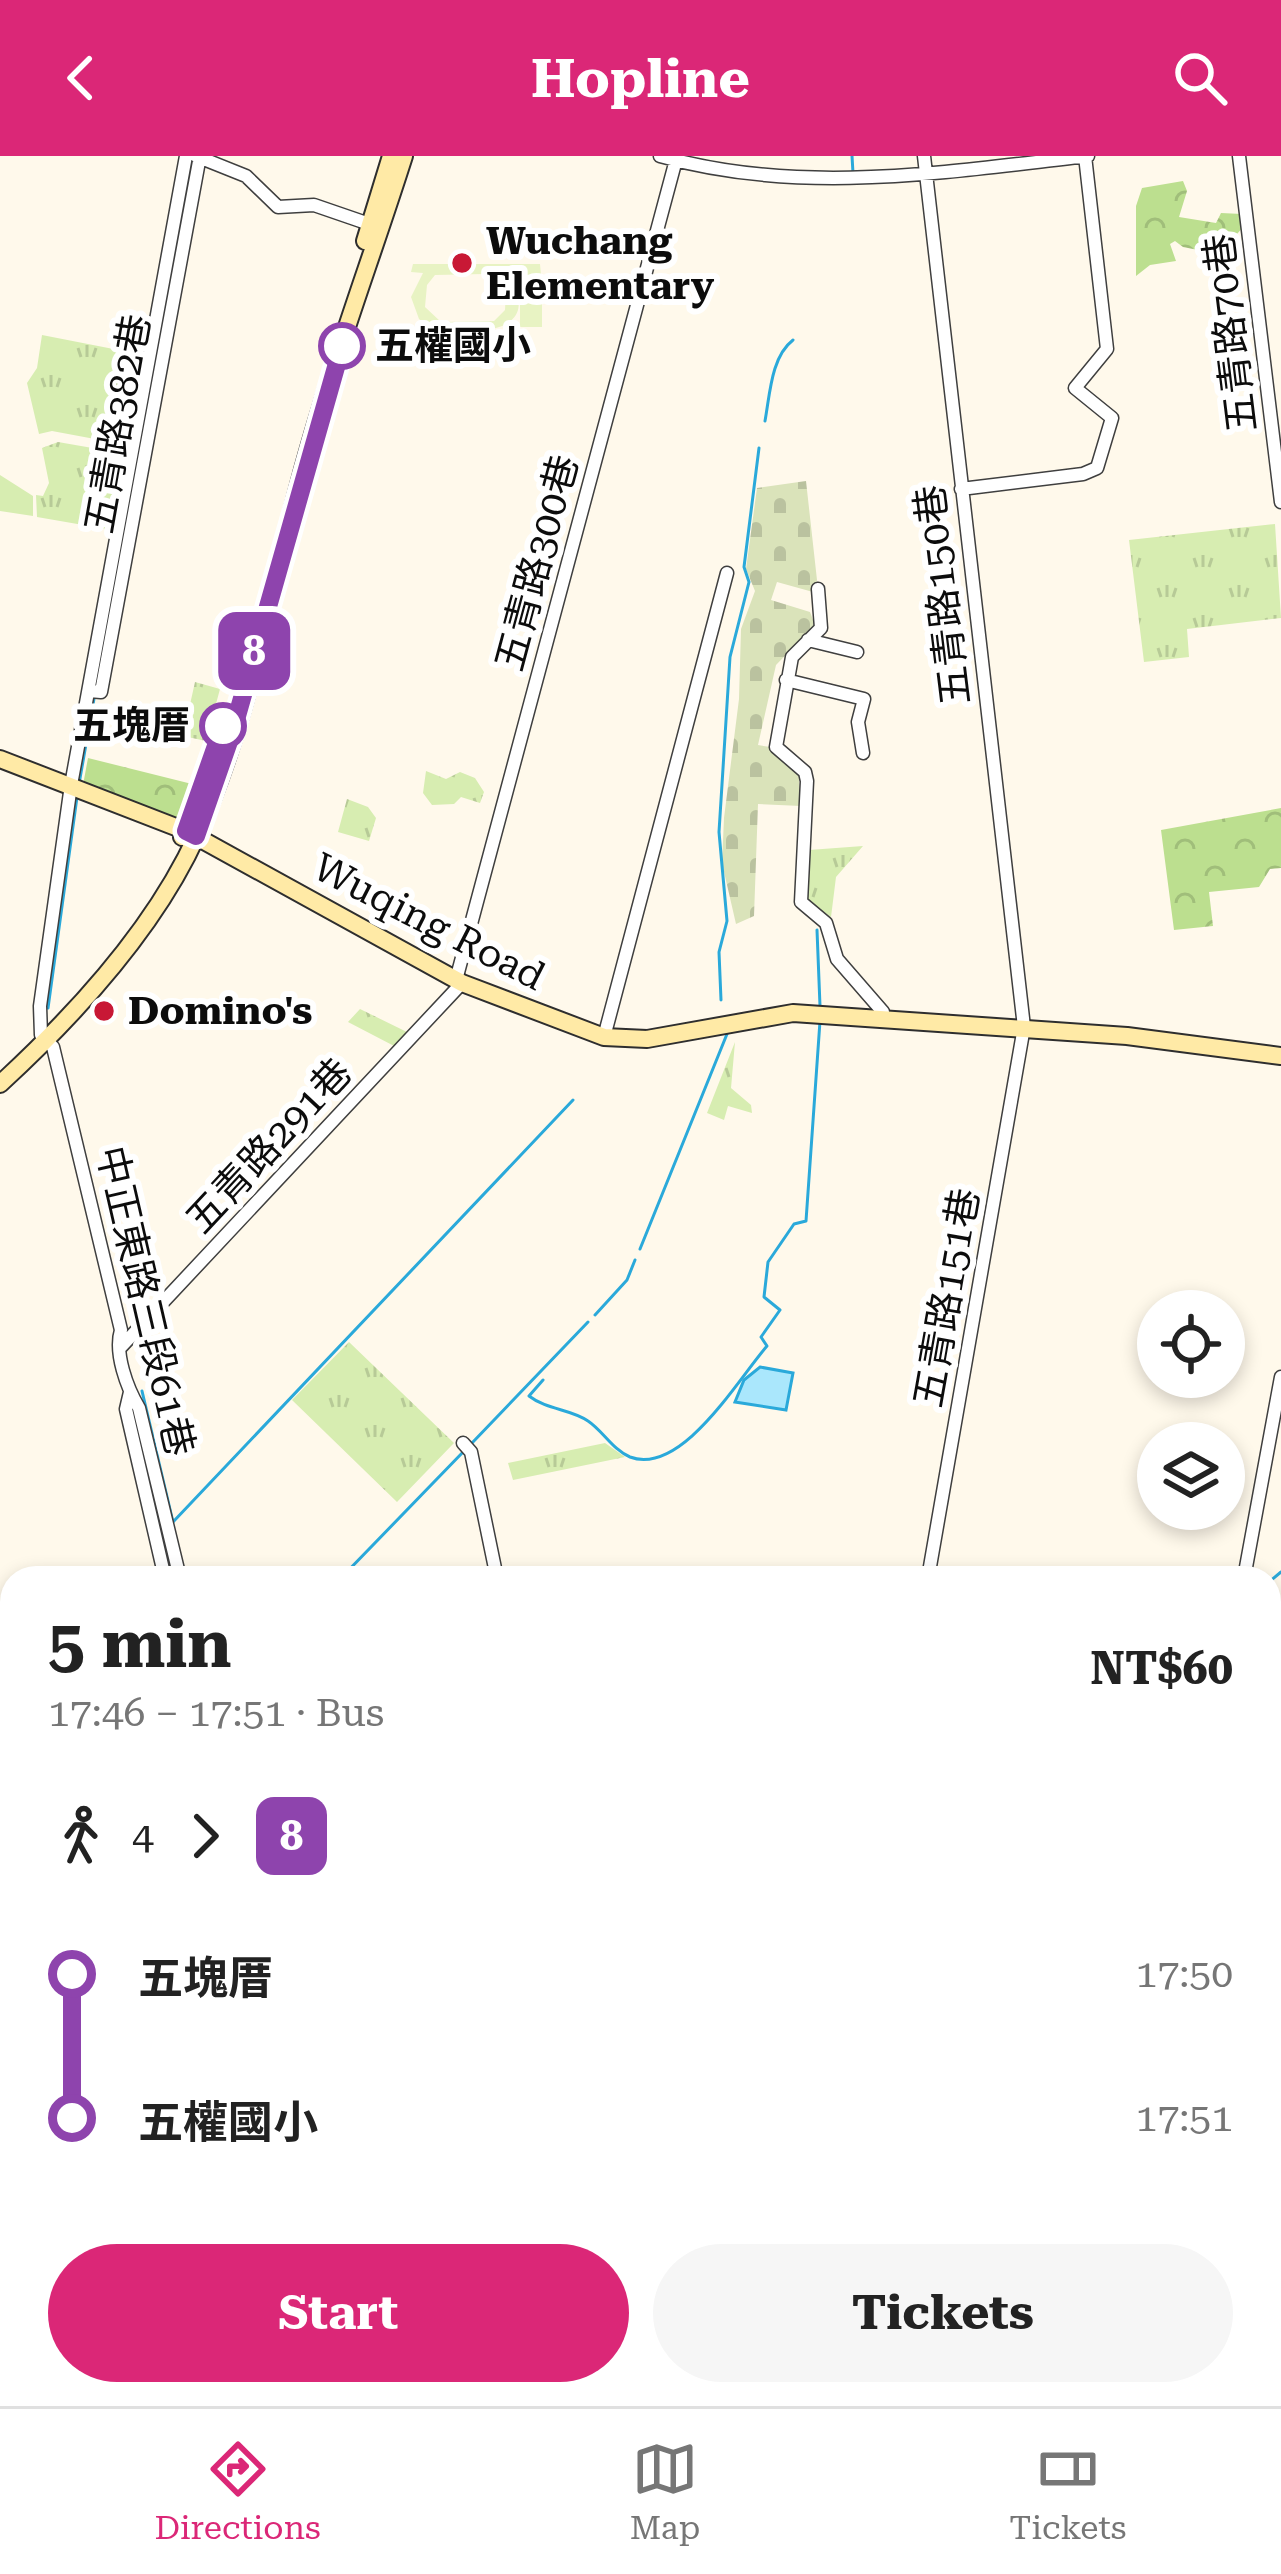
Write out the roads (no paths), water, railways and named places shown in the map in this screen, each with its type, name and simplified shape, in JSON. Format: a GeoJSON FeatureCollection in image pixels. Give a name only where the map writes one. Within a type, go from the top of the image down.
{"type":"FeatureCollection","features":[{"type":"Feature","properties":{"kind":"street"},"geometry":{"type":"LineString","coordinates":[[195,156],[246,176],[278,207],[314,205],[376,226]]}},
{"type":"Feature","properties":{"kind":"street","name":"五青路382巷"},"geometry":{"type":"LineString","coordinates":[[43,1039],[40,1006],[71,785],[89,691],[101,692],[195,156]]}},
{"type":"Feature","properties":{"kind":"street"},"geometry":{"type":"LineString","coordinates":[[376,226],[391,156]]}},
{"type":"Feature","properties":{"kind":"street"},"geometry":{"type":"LineString","coordinates":[[0,1084],[43,1039],[191,834],[297,448],[404,156]]}},
{"type":"Feature","properties":{"kind":"street"},"geometry":{"type":"LineString","coordinates":[[660,156],[849,182],[1087,156],[1107,349],[1076,388],[1112,418],[1112,432],[1097,468],[1083,474],[961,489]]}},
{"type":"Feature","properties":{"kind":"street","name":"五青路150巷"},"geometry":{"type":"LineString","coordinates":[[924,156],[1024,1027]]}},
{"type":"Feature","properties":{"kind":"street","name":"五青路70巷"},"geometry":{"type":"LineString","coordinates":[[1240,156],[1281,502]]}},
{"type":"Feature","properties":{"kind":"street","name":"五青路300巷"},"geometry":{"type":"LineString","coordinates":[[459,982],[676,158]]}},
{"type":"Feature","properties":{"kind":"street"},"geometry":{"type":"LineString","coordinates":[[604,1036],[727,573]]}},
{"type":"Feature","properties":{"kind":"street"},"geometry":{"type":"LineString","coordinates":[[818,589],[821,628],[792,657],[776,747],[805,772],[802,902],[826,923],[837,959],[883,1012],[883,1020]]}},
{"type":"Feature","properties":{"kind":"street"},"geometry":{"type":"LineString","coordinates":[[808,640],[857,652]]}},
{"type":"Feature","properties":{"kind":"street"},"geometry":{"type":"LineString","coordinates":[[786,680],[864,699],[858,722],[862,753]]}},
{"type":"Feature","properties":{"kind":"street","name":"Wuqing Road"},"geometry":{"type":"LineString","coordinates":[[0,758],[191,834],[459,982],[604,1036],[647,1039],[794,1013],[1024,1027],[1281,1056]]}},
{"type":"Feature","properties":{"kind":"street","name":"五青路291巷"},"geometry":{"type":"LineString","coordinates":[[120,1348],[459,982]]}},
{"type":"Feature","properties":{"kind":"street","name":"五青路151巷"},"geometry":{"type":"LineString","coordinates":[[930,1566],[1024,1027]]}},
{"type":"Feature","properties":{"kind":"street"},"geometry":{"type":"LineString","coordinates":[[0,1072],[43,1039]]}},
{"type":"Feature","properties":{"kind":"street","name":"中正東路三段61巷"},"geometry":{"type":"LineString","coordinates":[[43,1039],[52,1046],[58,1068],[121,1330],[130,1392],[139,1408],[177,1566]]}},
{"type":"Feature","properties":{"kind":"street"},"geometry":{"type":"LineString","coordinates":[[1246,1566],[1281,1377]]}},
{"type":"Feature","properties":{"kind":"street"},"geometry":{"type":"LineString","coordinates":[[130,1392],[126,1409],[162,1566]]}},
{"type":"Feature","properties":{"kind":"street"},"geometry":{"type":"LineString","coordinates":[[463,1443],[471,1452],[495,1566]]}},
{"type":"Feature","properties":{"kind":"water"},"geometry":{"type":"Polygon","coordinates":[[[760,1367],[793,1373],[786,1410],[735,1402],[744,1380],[760,1367]]]}},
{"type":"Feature","properties":{"kind":"waterway"},"geometry":{"type":"LineString","coordinates":[[852,156],[853,173]]}},
{"type":"Feature","properties":{"kind":"waterway"},"geometry":{"type":"LineString","coordinates":[[155,361],[193,161]]}},
{"type":"Feature","properties":{"kind":"waterway"},"geometry":{"type":"LineString","coordinates":[[765,421],[776,366],[793,340]]}},
{"type":"Feature","properties":{"kind":"waterway"},"geometry":{"type":"LineString","coordinates":[[111,598],[153,370]]}},
{"type":"Feature","properties":{"kind":"waterway"},"geometry":{"type":"LineString","coordinates":[[721,1000],[719,952],[727,921],[719,832],[730,657],[749,582],[744,567],[759,448]]}},
{"type":"Feature","properties":{"kind":"waterway"},"geometry":{"type":"LineString","coordinates":[[97,678],[109,614]]}},
{"type":"Feature","properties":{"kind":"waterway"},"geometry":{"type":"LineString","coordinates":[[79,784],[95,693]]}},
{"type":"Feature","properties":{"kind":"waterway"},"geometry":{"type":"LineString","coordinates":[[48,1008],[77,797]]}},
{"type":"Feature","properties":{"kind":"waterway"},"geometry":{"type":"LineString","coordinates":[[817,930],[820,1006]]}},
{"type":"Feature","properties":{"kind":"waterway"},"geometry":{"type":"LineString","coordinates":[[543,1380],[529,1396],[588,1421],[630,1457],[650,1459],[669,1452],[689,1439],[725,1401],[767,1346],[761,1337],[780,1310],[764,1297],[768,1262],[794,1224],[806,1221],[820,1021]]}},
{"type":"Feature","properties":{"kind":"waterway"},"geometry":{"type":"LineString","coordinates":[[640,1249],[727,1034]]}},
{"type":"Feature","properties":{"kind":"waterway"},"geometry":{"type":"LineString","coordinates":[[142,1391],[173,1522],[573,1100]]}},
{"type":"Feature","properties":{"kind":"waterway"},"geometry":{"type":"LineString","coordinates":[[595,1315],[627,1280],[635,1260]]}},
{"type":"Feature","properties":{"kind":"waterway"},"geometry":{"type":"LineString","coordinates":[[472,1443],[588,1322]]}},
{"type":"Feature","properties":{"kind":"waterway"},"geometry":{"type":"LineString","coordinates":[[353,1566],[465,1450]]}},
{"type":"Feature","properties":{"kind":"waterway"},"geometry":{"type":"LineString","coordinates":[[166,1547],[171,1566]]}},
{"type":"Feature","properties":{"kind":"place","name":"Wuchang Elementary"},"geometry":{"type":"Point","coordinates":[462,263]}},
{"type":"Feature","properties":{"kind":"place","name":"五權國小"},"geometry":{"type":"Point","coordinates":[342,346]}},
{"type":"Feature","properties":{"kind":"place","name":"五塊厝"},"geometry":{"type":"Point","coordinates":[223,726]}},
{"type":"Feature","properties":{"kind":"place","name":"Domino's"},"geometry":{"type":"Point","coordinates":[104,1011]}}]}
